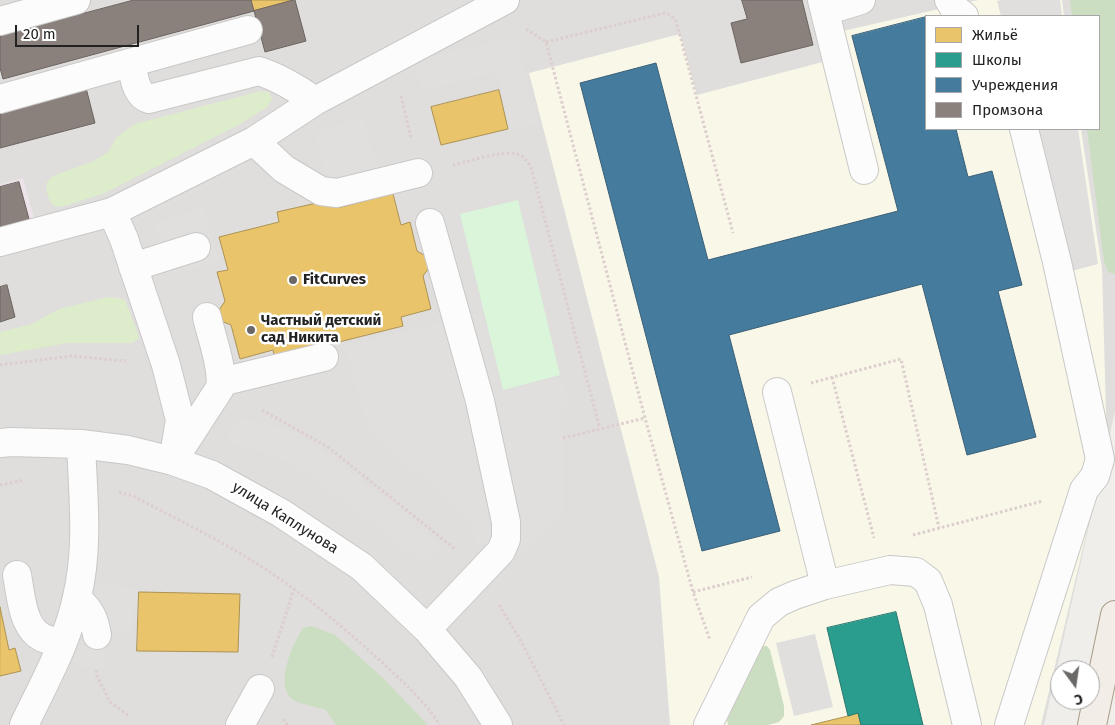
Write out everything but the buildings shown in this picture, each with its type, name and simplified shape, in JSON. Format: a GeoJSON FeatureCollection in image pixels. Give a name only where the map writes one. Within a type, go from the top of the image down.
{"type":"FeatureCollection","features":[{"type":"Feature","properties":{"kind":"main road"},"geometry":{"type":"LineString","coordinates":[[1092,725],[1115,615]]}},
{"type":"Feature","properties":{"kind":"street"},"geometry":{"type":"LineString","coordinates":[[0,20],[76,0]]}},
{"type":"Feature","properties":{"kind":"street"},"geometry":{"type":"LineString","coordinates":[[862,0],[824,6],[864,170]]}},
{"type":"Feature","properties":{"kind":"street"},"geometry":{"type":"LineString","coordinates":[[949,0],[954,8],[963,15]]}},
{"type":"Feature","properties":{"kind":"street"},"geometry":{"type":"LineString","coordinates":[[0,242],[112,212],[254,141],[315,101],[503,1]]}},
{"type":"Feature","properties":{"kind":"street"},"geometry":{"type":"LineString","coordinates":[[0,99],[248,30]]}},
{"type":"Feature","properties":{"kind":"street"},"geometry":{"type":"LineString","coordinates":[[131,63],[138,91],[149,99],[259,71],[298,89],[315,101]]}},
{"type":"Feature","properties":{"kind":"street"},"geometry":{"type":"LineString","coordinates":[[1009,725],[1084,490],[1095,476],[1100,459],[1057,262],[1024,130]]}},
{"type":"Feature","properties":{"kind":"street"},"geometry":{"type":"LineString","coordinates":[[254,141],[284,169],[321,191],[337,193],[418,173]]}},
{"type":"Feature","properties":{"kind":"street"},"geometry":{"type":"LineString","coordinates":[[112,212],[166,365],[180,420],[173,460]]}},
{"type":"Feature","properties":{"kind":"street"},"geometry":{"type":"LineString","coordinates":[[427,629],[480,575],[501,551],[506,539],[506,522],[480,401],[430,223]]}},
{"type":"Feature","properties":{"kind":"street"},"geometry":{"type":"LineString","coordinates":[[133,267],[196,248]]}},
{"type":"Feature","properties":{"kind":"street"},"geometry":{"type":"LineString","coordinates":[[173,460],[220,385],[218,363],[207,317]]}},
{"type":"Feature","properties":{"kind":"street"},"geometry":{"type":"LineString","coordinates":[[220,385],[324,357]]}},
{"type":"Feature","properties":{"kind":"street"},"geometry":{"type":"LineString","coordinates":[[776,392],[825,585]]}},
{"type":"Feature","properties":{"kind":"street","name":"улица Каплунова"},"geometry":{"type":"LineString","coordinates":[[0,443],[81,444],[128,450],[173,460],[212,475],[289,518],[362,567],[427,629],[468,677],[498,725]]}},
{"type":"Feature","properties":{"kind":"street"},"geometry":{"type":"LineString","coordinates":[[24,725],[62,644],[77,598],[85,542],[81,444]]}},
{"type":"Feature","properties":{"kind":"street"},"geometry":{"type":"LineString","coordinates":[[708,725],[761,617],[779,602],[795,595],[825,585],[890,570],[916,572],[928,581],[938,605],[967,725]]}},
{"type":"Feature","properties":{"kind":"street"},"geometry":{"type":"LineString","coordinates":[[17,575],[25,616],[32,629],[42,637],[62,644]]}},
{"type":"Feature","properties":{"kind":"street"},"geometry":{"type":"LineString","coordinates":[[77,598],[88,609],[94,619],[97,635]]}},
{"type":"Feature","properties":{"kind":"street"},"geometry":{"type":"LineString","coordinates":[[240,725],[260,689]]}},
{"type":"Feature","properties":{"kind":"path"},"geometry":{"type":"LineString","coordinates":[[503,1],[520,25],[546,42],[693,592],[715,651],[721,663],[732,673]]}},
{"type":"Feature","properties":{"kind":"path"},"geometry":{"type":"LineString","coordinates":[[546,42],[665,13],[671,15],[676,20],[733,233]]}},
{"type":"Feature","properties":{"kind":"path"},"geometry":{"type":"LineString","coordinates":[[392,60],[412,138]]}},
{"type":"Feature","properties":{"kind":"path"},"geometry":{"type":"LineString","coordinates":[[447,166],[508,153],[518,154],[526,159],[531,167],[600,429]]}},
{"type":"Feature","properties":{"kind":"path"},"geometry":{"type":"LineString","coordinates":[[0,365],[72,356],[166,365]]}},
{"type":"Feature","properties":{"kind":"path"},"geometry":{"type":"LineString","coordinates":[[776,392],[901,359],[939,528],[1020,507]]}},
{"type":"Feature","properties":{"kind":"path"},"geometry":{"type":"LineString","coordinates":[[832,377],[876,544]]}},
{"type":"Feature","properties":{"kind":"path"},"geometry":{"type":"LineString","coordinates":[[220,385],[328,447],[448,541],[460,553]]}},
{"type":"Feature","properties":{"kind":"path"},"geometry":{"type":"LineString","coordinates":[[563,438],[645,418]]}},
{"type":"Feature","properties":{"kind":"path"},"geometry":{"type":"LineString","coordinates":[[0,485],[26,480]]}},
{"type":"Feature","properties":{"kind":"path"},"geometry":{"type":"LineString","coordinates":[[83,485],[133,496],[246,557],[294,589],[330,616],[388,668],[432,714],[440,725]]}},
{"type":"Feature","properties":{"kind":"path"},"geometry":{"type":"LineString","coordinates":[[480,575],[521,640],[564,725]]}},
{"type":"Feature","properties":{"kind":"path"},"geometry":{"type":"LineString","coordinates":[[260,689],[294,589]]}},
{"type":"Feature","properties":{"kind":"path"},"geometry":{"type":"LineString","coordinates":[[97,635],[94,661],[97,676],[110,702],[128,714]]}},
{"type":"Feature","properties":{"kind":"shaded area"},"geometry":{"type":"Polygon","coordinates":[[[0,0],[1115,0],[1115,411],[1059,660],[1050,660],[1050,698],[1044,725],[0,725],[0,0]]]}},
{"type":"Feature","properties":{"kind":"shaded area"},"geometry":{"type":"Polygon","coordinates":[[[978,0],[1062,0],[1064,15],[925,15],[925,130],[1081,130],[1102,269],[1107,446],[1056,660],[1050,660],[1050,687],[1041,725],[670,725],[659,577],[529,73],[680,34],[697,95],[849,55],[843,31],[978,0]]]}},
{"type":"Feature","properties":{"kind":"shaded area"},"geometry":{"type":"Polygon","coordinates":[[[1060,0],[1062,15],[1001,15],[997,1],[1060,0]]]}},
{"type":"Feature","properties":{"kind":"shaded area"},"geometry":{"type":"Polygon","coordinates":[[[516,36],[538,123],[511,129],[497,72],[422,91],[414,60],[516,36]]]}},
{"type":"Feature","properties":{"kind":"shaded area"},"geometry":{"type":"Polygon","coordinates":[[[364,118],[378,172],[329,185],[314,131],[364,118]]]}},
{"type":"Feature","properties":{"kind":"shaded area"},"geometry":{"type":"Polygon","coordinates":[[[1030,130],[1078,130],[1098,264],[1068,272],[1030,130]]]}},
{"type":"Feature","properties":{"kind":"shaded area"},"geometry":{"type":"Polygon","coordinates":[[[23,178],[36,225],[0,234],[0,184],[23,178]]]}},
{"type":"Feature","properties":{"kind":"shaded area"},"geometry":{"type":"Polygon","coordinates":[[[204,207],[218,262],[168,275],[154,225],[204,207]]]}},
{"type":"Feature","properties":{"kind":"shaded area"},"geometry":{"type":"Polygon","coordinates":[[[482,312],[501,391],[562,377],[570,408],[558,412],[563,438],[563,515],[521,555],[477,544],[468,518],[369,431],[344,344],[346,347],[482,312]]]}},
{"type":"Feature","properties":{"kind":"shaded area"},"geometry":{"type":"Polygon","coordinates":[[[238,417],[287,431],[324,451],[440,544],[421,563],[308,474],[274,456],[226,441],[238,417]]]}},
{"type":"Feature","properties":{"kind":"shaded area"},"geometry":{"type":"Polygon","coordinates":[[[93,582],[135,588],[131,633],[105,632],[105,669],[72,667],[87,616],[93,582]]]}},
{"type":"Feature","properties":{"kind":"shaded area"},"geometry":{"type":"Polygon","coordinates":[[[815,634],[833,707],[794,716],[776,643],[815,634]]]}},
{"type":"Feature","properties":{"kind":"green space"},"geometry":{"type":"Polygon","coordinates":[[[1070,0],[1115,0],[1115,274],[1108,272],[1104,261],[1087,130],[1100,130],[1100,15],[1072,15],[1070,0]]]}},
{"type":"Feature","properties":{"kind":"green space"},"geometry":{"type":"Polygon","coordinates":[[[261,91],[269,92],[272,99],[267,107],[242,123],[105,193],[62,207],[54,206],[48,198],[47,182],[53,176],[94,161],[108,152],[116,138],[135,124],[261,91]]]}},
{"type":"Feature","properties":{"kind":"green space"},"geometry":{"type":"Polygon","coordinates":[[[518,200],[560,375],[503,390],[460,214],[518,200]]]}},
{"type":"Feature","properties":{"kind":"green space"},"geometry":{"type":"Polygon","coordinates":[[[108,297],[125,300],[139,338],[133,343],[68,343],[0,355],[0,332],[32,324],[59,309],[108,297]]]}},
{"type":"Feature","properties":{"kind":"green space"},"geometry":{"type":"Polygon","coordinates":[[[312,626],[335,635],[383,678],[428,725],[336,725],[326,710],[292,699],[287,693],[285,684],[285,674],[290,653],[303,628],[312,626]]]}},
{"type":"Feature","properties":{"kind":"green space"},"geometry":{"type":"Polygon","coordinates":[[[762,646],[767,646],[770,650],[784,706],[784,716],[779,722],[768,725],[728,725],[727,720],[758,650],[762,646]]]}},
{"type":"Feature","properties":{"kind":"place","name":"FitCurves"},"geometry":{"type":"Point","coordinates":[293,280]}},
{"type":"Feature","properties":{"kind":"place","name":"Частный детский сад Никита"},"geometry":{"type":"Point","coordinates":[251,330]}}]}
